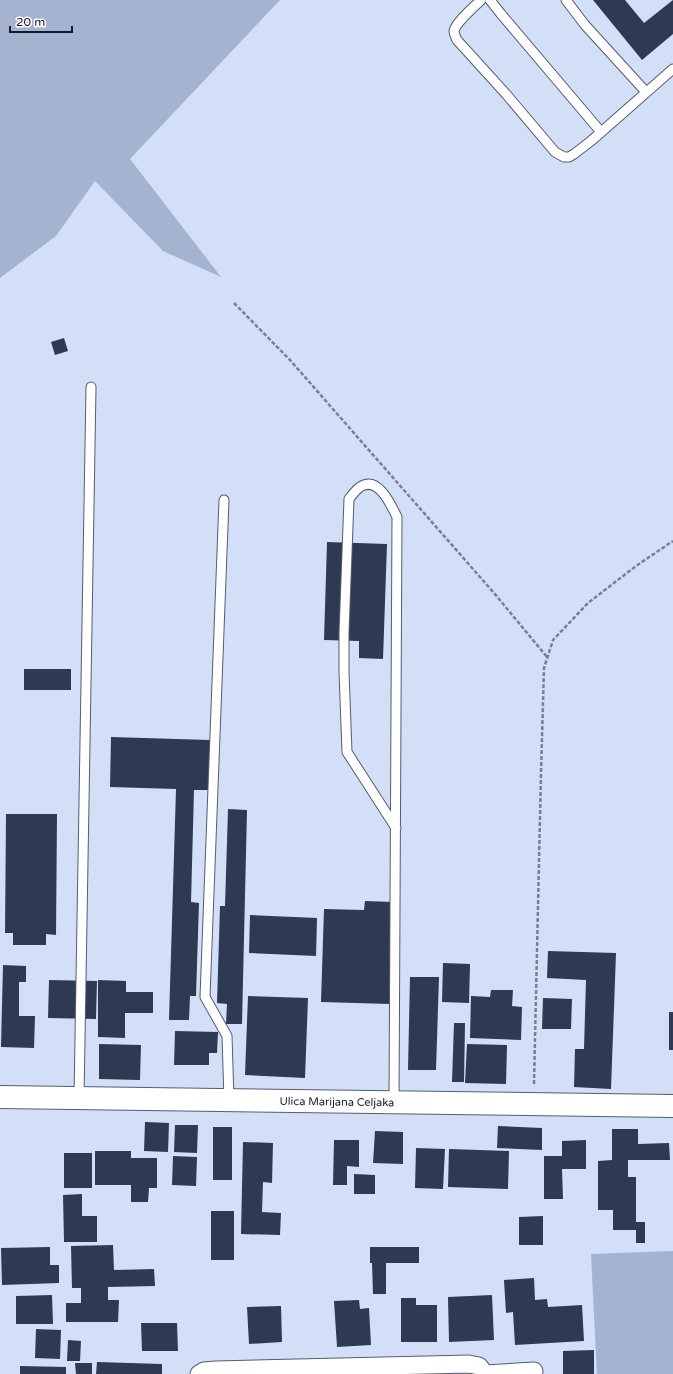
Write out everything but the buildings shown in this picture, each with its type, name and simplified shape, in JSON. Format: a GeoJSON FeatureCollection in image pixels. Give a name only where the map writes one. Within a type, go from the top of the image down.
{"type":"FeatureCollection","features":[{"type":"Feature","properties":{"kind":"main road","name":"Ulica Marijana Celjaka"},"geometry":{"type":"LineString","coordinates":[[0,1097],[673,1106]]}},
{"type":"Feature","properties":{"kind":"street"},"geometry":{"type":"LineString","coordinates":[[199,1374],[204,1371],[216,1370],[469,1364],[479,1366],[485,1374],[534,1371]]}},
{"type":"Feature","properties":{"kind":"lane"},"geometry":{"type":"LineString","coordinates":[[481,0],[457,25],[454,30],[454,35],[555,152],[564,157],[569,157],[574,154],[673,69]]}},
{"type":"Feature","properties":{"kind":"lane"},"geometry":{"type":"LineString","coordinates":[[490,0],[500,14],[601,132]]}},
{"type":"Feature","properties":{"kind":"lane"},"geometry":{"type":"LineString","coordinates":[[566,0],[585,25],[646,92]]}},
{"type":"Feature","properties":{"kind":"lane"},"geometry":{"type":"LineString","coordinates":[[79,1098],[91,386]]}},
{"type":"Feature","properties":{"kind":"lane"},"geometry":{"type":"LineString","coordinates":[[394,1102],[396,828],[397,517],[390,502],[379,488],[368,484],[360,487],[349,499],[344,633],[347,752],[396,828]]}},
{"type":"Feature","properties":{"kind":"lane"},"geometry":{"type":"LineString","coordinates":[[224,500],[205,997],[227,1036],[229,1100]]}},
{"type":"Feature","properties":{"kind":"path"},"geometry":{"type":"LineString","coordinates":[[234,303],[290,360],[494,593],[548,657]]}},
{"type":"Feature","properties":{"kind":"path"},"geometry":{"type":"LineString","coordinates":[[533,1104],[544,668],[553,640],[588,603],[636,566],[673,541]]}},
{"type":"Feature","properties":{"kind":"shaded area"},"geometry":{"type":"Polygon","coordinates":[[[0,0],[280,0],[130,159],[221,277],[163,251],[95,181],[56,236],[0,278],[0,0]]]}},
{"type":"Feature","properties":{"kind":"shaded area"},"geometry":{"type":"Polygon","coordinates":[[[673,1251],[673,1374],[597,1374],[591,1254],[673,1251]]]}}]}
